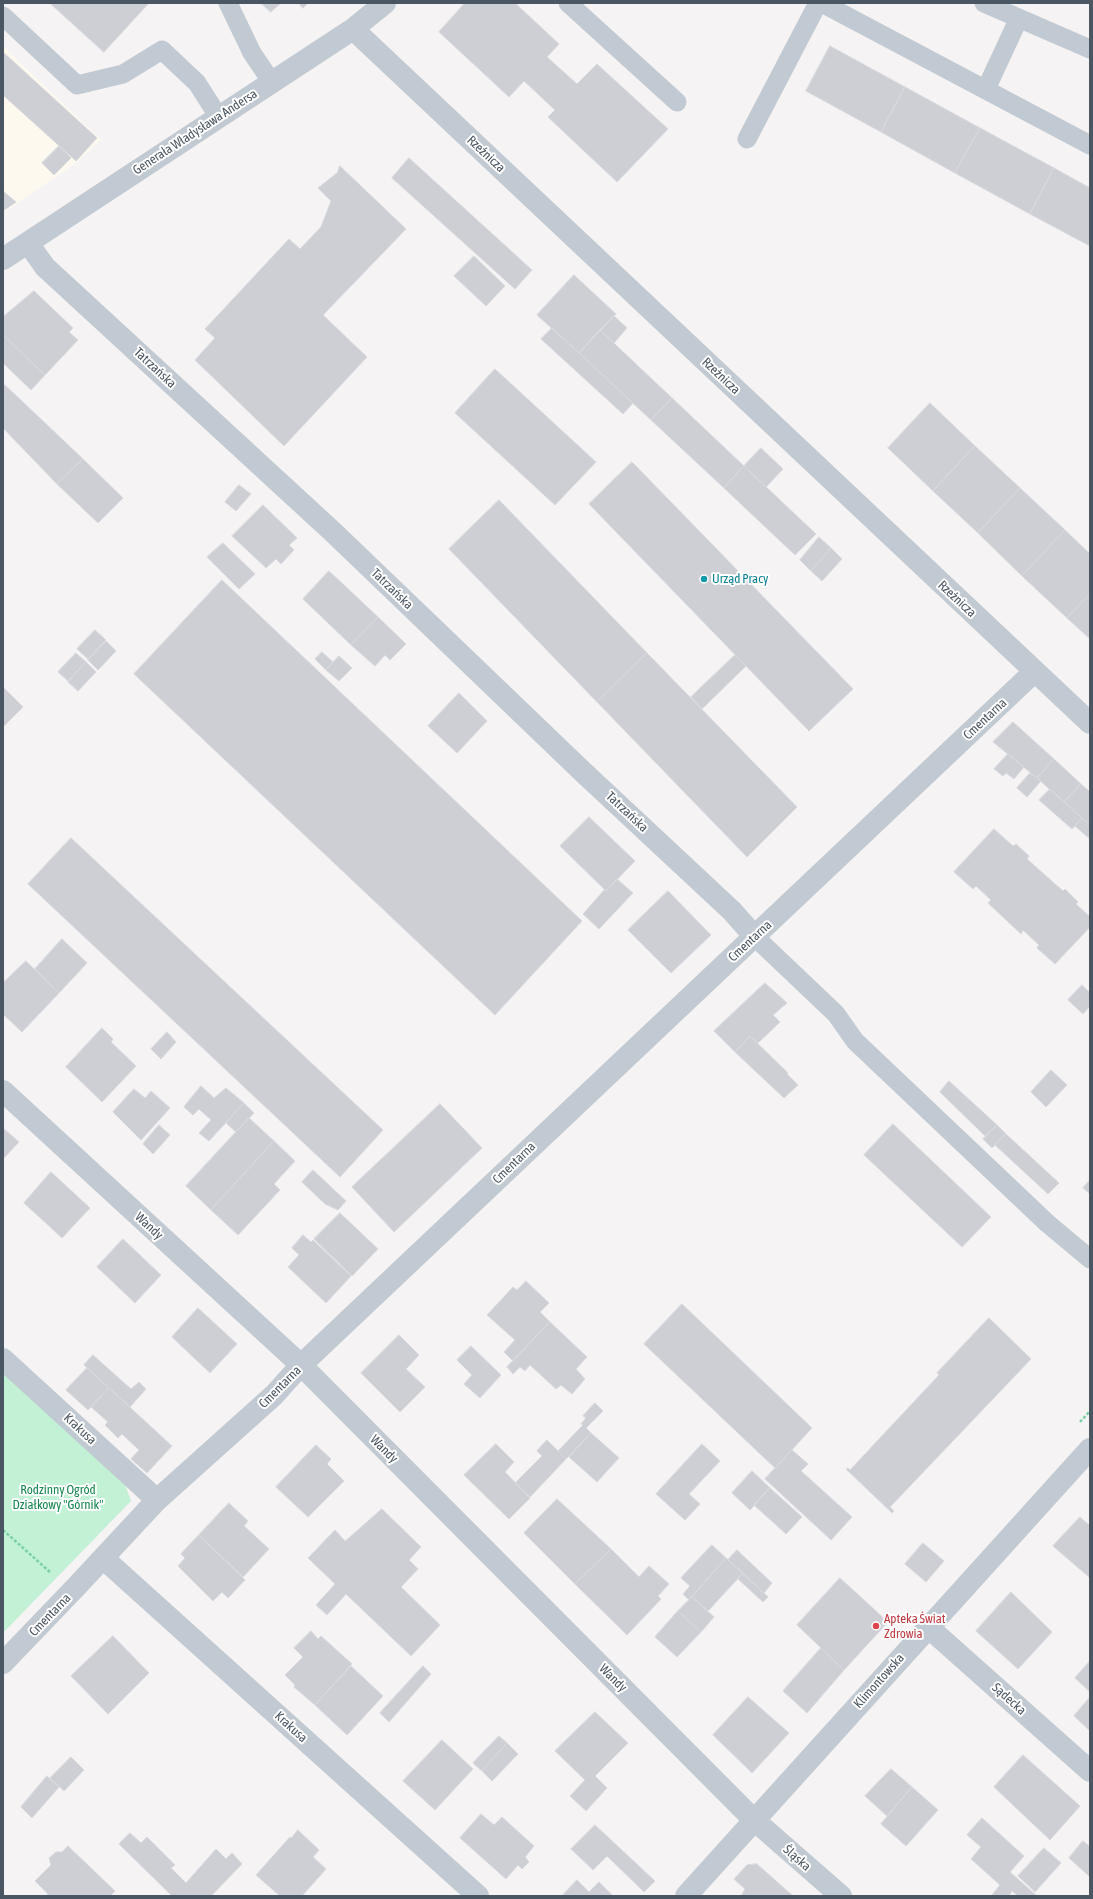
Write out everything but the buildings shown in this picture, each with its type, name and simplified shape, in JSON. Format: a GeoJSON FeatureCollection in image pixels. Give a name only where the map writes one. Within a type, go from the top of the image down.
{"type":"FeatureCollection","features":[{"type":"Feature","properties":{"kind":"street","name":"Generała Władysława Andersa"},"geometry":{"type":"LineString","coordinates":[[3,259],[353,28],[384,3]]}},
{"type":"Feature","properties":{"kind":"street","name":"Rzeźnicza"},"geometry":{"type":"LineString","coordinates":[[353,28],[1034,672],[1090,723]]}},
{"type":"Feature","properties":{"kind":"street","name":"Tatrzańska"},"geometry":{"type":"LineString","coordinates":[[28,243],[45,267],[334,533],[583,772],[732,911],[755,937]]}},
{"type":"Feature","properties":{"kind":"street","name":"Cmentarna"},"geometry":{"type":"LineString","coordinates":[[3,1663],[157,1500],[274,1395],[301,1366],[1034,672]]}},
{"type":"Feature","properties":{"kind":"street","name":"Wandy"},"geometry":{"type":"LineString","coordinates":[[3,1092],[301,1366],[754,1819]]}},
{"type":"Feature","properties":{"kind":"street","name":"Krakusa"},"geometry":{"type":"LineString","coordinates":[[3,1358],[157,1500]]}},
{"type":"Feature","properties":{"kind":"street","name":"Klimontowska"},"geometry":{"type":"LineString","coordinates":[[686,1896],[1090,1449]]}},
{"type":"Feature","properties":{"kind":"street","name":"Krakusa"},"geometry":{"type":"LineString","coordinates":[[103,1558],[478,1896]]}},
{"type":"Feature","properties":{"kind":"street","name":"Sądecka"},"geometry":{"type":"LineString","coordinates":[[928,1627],[1090,1771]]}},
{"type":"Feature","properties":{"kind":"street","name":"Śląska"},"geometry":{"type":"LineString","coordinates":[[754,1819],[841,1896]]}},
{"type":"Feature","properties":{"kind":"lane"},"geometry":{"type":"LineString","coordinates":[[228,3],[252,53],[271,82]]}},
{"type":"Feature","properties":{"kind":"lane"},"geometry":{"type":"LineString","coordinates":[[568,3],[677,102]]}},
{"type":"Feature","properties":{"kind":"lane"},"geometry":{"type":"LineString","coordinates":[[747,139],[818,3]]}},
{"type":"Feature","properties":{"kind":"lane"},"geometry":{"type":"LineString","coordinates":[[822,3],[1090,145]]}},
{"type":"Feature","properties":{"kind":"lane"},"geometry":{"type":"LineString","coordinates":[[984,3],[1090,48]]}},
{"type":"Feature","properties":{"kind":"lane"},"geometry":{"type":"LineString","coordinates":[[3,16],[77,85],[122,74],[162,50],[197,83],[218,116]]}},
{"type":"Feature","properties":{"kind":"lane"},"geometry":{"type":"LineString","coordinates":[[986,89],[1019,18]]}},
{"type":"Feature","properties":{"kind":"lane"},"geometry":{"type":"LineString","coordinates":[[755,937],[836,1014],[855,1041],[1047,1223],[1090,1259]]}},
{"type":"Feature","properties":{"kind":"path"},"geometry":{"type":"LineString","coordinates":[[3,1530],[56,1578]]}},
{"type":"Feature","properties":{"kind":"shaded area"},"geometry":{"type":"Polygon","coordinates":[[[3,46],[101,140],[75,164],[3,213],[3,46]]]}},
{"type":"Feature","properties":{"kind":"green space","name":"Rodzinny Ogród Działkowy \"Górnik\""},"geometry":{"type":"Polygon","coordinates":[[[3,1371],[124,1482],[131,1501],[3,1633],[3,1371]]]}},
{"type":"Feature","properties":{"kind":"place","name":"Urząd Pracy"},"geometry":{"type":"Point","coordinates":[704,579]}},
{"type":"Feature","properties":{"kind":"place","name":"Apteka Świat Zdrowia"},"geometry":{"type":"Point","coordinates":[876,1626]}}]}
